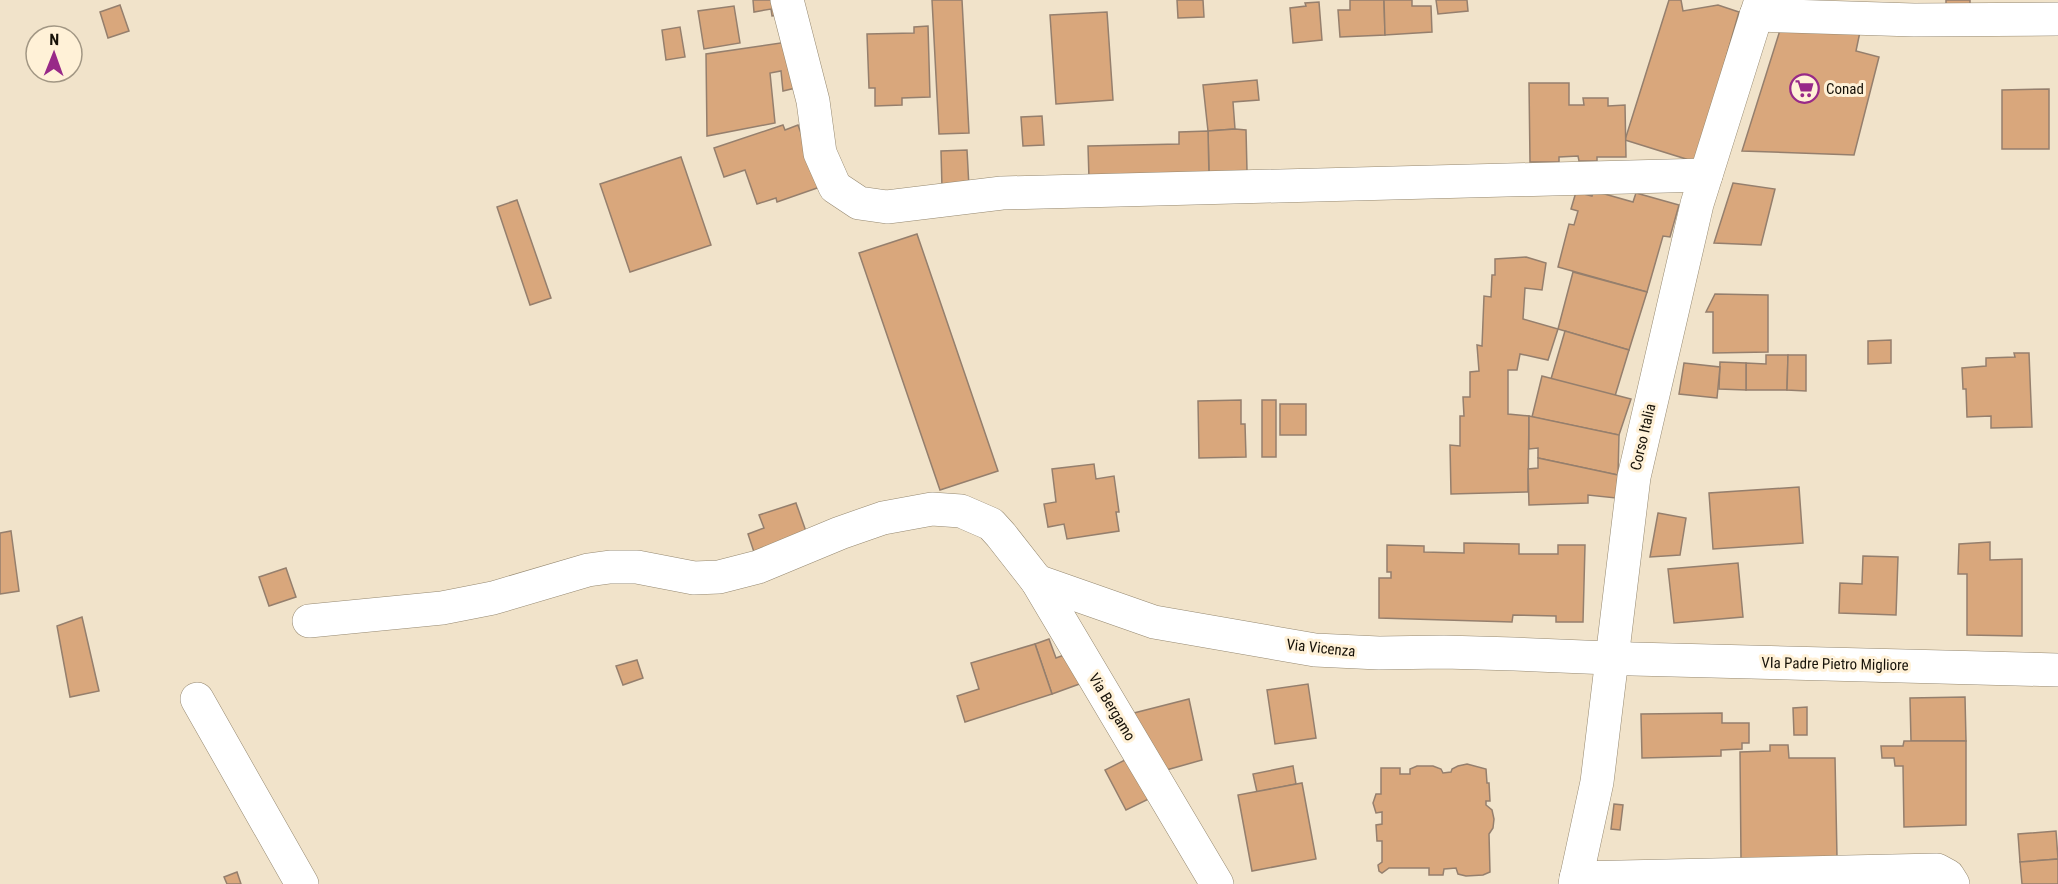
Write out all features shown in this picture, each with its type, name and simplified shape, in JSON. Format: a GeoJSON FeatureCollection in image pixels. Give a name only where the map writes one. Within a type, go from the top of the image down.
{"type":"FeatureCollection","features":[{"type":"Feature","properties":{"kind":"street"},"geometry":{"type":"LineString","coordinates":[[787,0],[813,101],[820,153],[835,187],[859,203],[887,207],[1002,192],[1706,175]]}},
{"type":"Feature","properties":{"kind":"street"},"geometry":{"type":"LineString","coordinates":[[1759,8],[1914,20],[2058,19]]}},
{"type":"Feature","properties":{"kind":"street","name":"Corso Italia"},"geometry":{"type":"LineString","coordinates":[[1576,881],[1597,782],[1634,477],[1697,204],[1759,8]]}},
{"type":"Feature","properties":{"kind":"street","name":"Via Bergamo"},"geometry":{"type":"LineString","coordinates":[[309,621],[442,608],[493,598],[588,570],[610,567],[637,567],[694,578],[719,577],[758,567],[840,533],[884,518],[932,509],[961,512],[991,524],[1037,581],[1216,884]]}},
{"type":"Feature","properties":{"kind":"street","name":"Via Vicenza"},"geometry":{"type":"LineString","coordinates":[[1037,581],[1154,622],[1315,650],[1613,658]]}},
{"type":"Feature","properties":{"kind":"street","name":"VIa Padre Pietro Migliore"},"geometry":{"type":"LineString","coordinates":[[1613,658],[2058,670]]}},
{"type":"Feature","properties":{"kind":"street"},"geometry":{"type":"LineString","coordinates":[[197,699],[302,884]]}},
{"type":"Feature","properties":{"kind":"street"},"geometry":{"type":"LineString","coordinates":[[1576,881],[1936,870],[1948,876],[1953,884]]}},
{"type":"Feature","properties":{"kind":"building"},"geometry":{"type":"Polygon","coordinates":[[[753,0],[777,0],[779,15],[772,16],[771,9],[754,12],[753,0]]]}},
{"type":"Feature","properties":{"kind":"building"},"geometry":{"type":"Polygon","coordinates":[[[932,0],[962,0],[969,133],[939,134],[932,0]]]}},
{"type":"Feature","properties":{"kind":"building"},"geometry":{"type":"Polygon","coordinates":[[[1177,0],[1203,0],[1204,17],[1178,18],[1177,0]]]}},
{"type":"Feature","properties":{"kind":"building"},"geometry":{"type":"Polygon","coordinates":[[[1350,0],[1384,0],[1385,35],[1340,37],[1338,10],[1350,10],[1350,0]]]}},
{"type":"Feature","properties":{"kind":"building"},"geometry":{"type":"Polygon","coordinates":[[[1384,0],[1412,0],[1412,6],[1431,6],[1432,32],[1385,35],[1384,0]]]}},
{"type":"Feature","properties":{"kind":"building"},"geometry":{"type":"Polygon","coordinates":[[[1436,0],[1467,0],[1468,11],[1438,14],[1436,0]]]}},
{"type":"Feature","properties":{"kind":"building"},"geometry":{"type":"Polygon","coordinates":[[[1669,0],[1681,0],[1683,11],[1718,5],[1739,12],[1698,157],[1691,163],[1686,159],[1625,140],[1669,0]]]}},
{"type":"Feature","properties":{"kind":"building"},"geometry":{"type":"Polygon","coordinates":[[[1946,0],[1970,0],[1970,11],[1946,12],[1946,0]]]}},
{"type":"Feature","properties":{"kind":"building"},"geometry":{"type":"Polygon","coordinates":[[[1319,2],[1322,40],[1293,43],[1290,8],[1306,6],[1305,3],[1319,2]]]}},
{"type":"Feature","properties":{"kind":"building"},"geometry":{"type":"Polygon","coordinates":[[[120,5],[129,31],[108,38],[100,12],[120,5]]]}},
{"type":"Feature","properties":{"kind":"building"},"geometry":{"type":"Polygon","coordinates":[[[734,6],[740,43],[704,49],[698,11],[734,6]]]}},
{"type":"Feature","properties":{"kind":"building"},"geometry":{"type":"Polygon","coordinates":[[[1107,12],[1113,100],[1056,104],[1050,15],[1107,12]]]}},
{"type":"Feature","properties":{"kind":"building"},"geometry":{"type":"Polygon","coordinates":[[[928,26],[930,97],[902,98],[902,105],[875,106],[875,88],[869,88],[867,34],[914,33],[914,27],[928,26]]]}},
{"type":"Feature","properties":{"kind":"building"},"geometry":{"type":"Polygon","coordinates":[[[680,27],[685,57],[666,60],[662,30],[680,27]]]}},
{"type":"Feature","properties":{"kind":"building"},"geometry":{"type":"Polygon","coordinates":[[[1781,27],[1861,27],[1856,51],[1879,57],[1854,155],[1742,151],[1781,27]]]}},
{"type":"Feature","properties":{"kind":"building"},"geometry":{"type":"Polygon","coordinates":[[[794,41],[800,87],[783,91],[781,71],[770,73],[775,123],[707,136],[706,54],[794,41]]]}},
{"type":"Feature","properties":{"kind":"building"},"geometry":{"type":"Polygon","coordinates":[[[1257,80],[1259,100],[1233,102],[1235,129],[1208,131],[1203,85],[1257,80]]]}},
{"type":"Feature","properties":{"kind":"building"},"geometry":{"type":"Polygon","coordinates":[[[1529,83],[1569,83],[1569,105],[1584,105],[1583,98],[1608,98],[1608,106],[1625,105],[1626,157],[1597,157],[1597,161],[1579,161],[1578,156],[1559,157],[1559,162],[1530,162],[1529,83]]]}},
{"type":"Feature","properties":{"kind":"building"},"geometry":{"type":"Polygon","coordinates":[[[2049,89],[2049,149],[2002,149],[2002,90],[2049,89]]]}},
{"type":"Feature","properties":{"kind":"building"},"geometry":{"type":"Polygon","coordinates":[[[1042,116],[1044,145],[1023,146],[1021,117],[1042,116]]]}},
{"type":"Feature","properties":{"kind":"building"},"geometry":{"type":"Polygon","coordinates":[[[783,125],[785,130],[798,125],[820,187],[777,202],[776,198],[757,204],[745,170],[724,177],[714,148],[783,125]]]}},
{"type":"Feature","properties":{"kind":"building"},"geometry":{"type":"Polygon","coordinates":[[[1246,130],[1247,171],[1209,173],[1208,131],[1246,130]]]}},
{"type":"Feature","properties":{"kind":"building"},"geometry":{"type":"Polygon","coordinates":[[[1208,131],[1209,176],[1089,179],[1088,146],[1179,144],[1179,132],[1208,131]]]}},
{"type":"Feature","properties":{"kind":"building"},"geometry":{"type":"Polygon","coordinates":[[[967,150],[969,187],[942,188],[941,151],[967,150]]]}},
{"type":"Feature","properties":{"kind":"building"},"geometry":{"type":"Polygon","coordinates":[[[681,157],[711,245],[630,272],[600,184],[681,157]]]}},
{"type":"Feature","properties":{"kind":"building"},"geometry":{"type":"Polygon","coordinates":[[[1733,183],[1775,189],[1761,245],[1714,243],[1733,183]]]}},
{"type":"Feature","properties":{"kind":"building"},"geometry":{"type":"Polygon","coordinates":[[[1594,191],[1633,202],[1636,193],[1679,205],[1670,237],[1663,236],[1647,292],[1558,267],[1569,224],[1574,225],[1578,211],[1571,209],[1576,192],[1592,196],[1594,191]]]}},
{"type":"Feature","properties":{"kind":"building"},"geometry":{"type":"Polygon","coordinates":[[[517,200],[551,298],[530,305],[497,207],[517,200]]]}},
{"type":"Feature","properties":{"kind":"building"},"geometry":{"type":"Polygon","coordinates":[[[917,234],[998,471],[940,490],[859,253],[917,234]]]}},
{"type":"Feature","properties":{"kind":"building"},"geometry":{"type":"Polygon","coordinates":[[[1526,257],[1546,263],[1542,290],[1525,288],[1523,319],[1558,329],[1548,360],[1520,354],[1517,370],[1508,370],[1508,414],[1529,416],[1528,492],[1451,494],[1450,445],[1460,446],[1460,416],[1464,416],[1463,397],[1470,397],[1470,372],[1479,371],[1477,345],[1482,346],[1484,296],[1491,297],[1495,259],[1526,257]]]}},
{"type":"Feature","properties":{"kind":"building"},"geometry":{"type":"Polygon","coordinates":[[[1573,272],[1647,292],[1629,350],[1558,329],[1573,272]]]}},
{"type":"Feature","properties":{"kind":"building"},"geometry":{"type":"Polygon","coordinates":[[[1715,294],[1768,295],[1768,352],[1713,353],[1713,312],[1706,312],[1715,294]]]}},
{"type":"Feature","properties":{"kind":"building"},"geometry":{"type":"Polygon","coordinates":[[[1565,331],[1629,350],[1615,396],[1551,379],[1565,331]]]}},
{"type":"Feature","properties":{"kind":"building"},"geometry":{"type":"Polygon","coordinates":[[[1891,340],[1891,363],[1868,364],[1868,341],[1891,340]]]}},
{"type":"Feature","properties":{"kind":"building"},"geometry":{"type":"Polygon","coordinates":[[[2014,353],[2029,353],[2032,427],[1991,428],[1991,416],[1967,417],[1966,389],[1963,389],[1962,368],[1986,366],[1986,358],[2015,357],[2014,353]]]}},
{"type":"Feature","properties":{"kind":"building"},"geometry":{"type":"Polygon","coordinates":[[[1766,355],[1788,355],[1787,390],[1746,390],[1746,363],[1766,364],[1766,355]]]}},
{"type":"Feature","properties":{"kind":"building"},"geometry":{"type":"Polygon","coordinates":[[[1788,355],[1806,355],[1806,391],[1787,390],[1788,355]]]}},
{"type":"Feature","properties":{"kind":"building"},"geometry":{"type":"Polygon","coordinates":[[[1720,362],[1746,363],[1746,390],[1719,389],[1720,362]]]}},
{"type":"Feature","properties":{"kind":"building"},"geometry":{"type":"Polygon","coordinates":[[[1684,363],[1720,367],[1717,398],[1679,394],[1684,363]]]}},
{"type":"Feature","properties":{"kind":"building"},"geometry":{"type":"Polygon","coordinates":[[[1542,376],[1631,399],[1619,435],[1532,417],[1542,376]]]}},
{"type":"Feature","properties":{"kind":"building"},"geometry":{"type":"Polygon","coordinates":[[[1241,400],[1241,424],[1245,424],[1246,457],[1199,458],[1198,401],[1241,400]]]}},
{"type":"Feature","properties":{"kind":"building"},"geometry":{"type":"Polygon","coordinates":[[[1262,400],[1276,400],[1276,457],[1262,457],[1262,400]]]}},
{"type":"Feature","properties":{"kind":"building"},"geometry":{"type":"Polygon","coordinates":[[[1280,404],[1306,404],[1306,435],[1280,435],[1280,404]]]}},
{"type":"Feature","properties":{"kind":"building"},"geometry":{"type":"Polygon","coordinates":[[[1529,416],[1619,435],[1618,475],[1538,458],[1538,448],[1529,449],[1529,416]]]}},
{"type":"Feature","properties":{"kind":"building"},"geometry":{"type":"Polygon","coordinates":[[[1538,458],[1618,475],[1616,498],[1588,495],[1588,503],[1529,505],[1528,469],[1538,468],[1538,458]]]}},
{"type":"Feature","properties":{"kind":"building"},"geometry":{"type":"Polygon","coordinates":[[[1094,464],[1096,479],[1114,476],[1119,531],[1067,539],[1064,524],[1048,527],[1044,504],[1056,502],[1052,469],[1094,464]]]}},
{"type":"Feature","properties":{"kind":"building"},"geometry":{"type":"Polygon","coordinates":[[[1799,487],[1803,543],[1713,549],[1709,493],[1799,487]]]}},
{"type":"Feature","properties":{"kind":"building"},"geometry":{"type":"Polygon","coordinates":[[[796,503],[808,537],[756,558],[748,534],[764,528],[759,515],[796,503]]]}},
{"type":"Feature","properties":{"kind":"building"},"geometry":{"type":"Polygon","coordinates":[[[1658,513],[1686,518],[1680,555],[1650,557],[1658,513]]]}},
{"type":"Feature","properties":{"kind":"building"},"geometry":{"type":"Polygon","coordinates":[[[11,531],[19,591],[0,594],[0,533],[11,531]]]}},
{"type":"Feature","properties":{"kind":"building"},"geometry":{"type":"Polygon","coordinates":[[[1990,542],[1990,560],[2022,559],[2022,636],[1967,635],[1967,574],[1958,574],[1959,544],[1990,542]]]}},
{"type":"Feature","properties":{"kind":"building"},"geometry":{"type":"Polygon","coordinates":[[[1464,543],[1519,544],[1519,554],[1558,554],[1558,545],[1585,545],[1583,622],[1556,622],[1556,616],[1513,615],[1512,622],[1379,618],[1379,578],[1391,578],[1391,572],[1387,572],[1387,545],[1424,546],[1424,552],[1464,553],[1464,543]]]}},
{"type":"Feature","properties":{"kind":"building"},"geometry":{"type":"Polygon","coordinates":[[[1863,556],[1898,557],[1896,615],[1839,613],[1840,583],[1862,584],[1863,556]]]}},
{"type":"Feature","properties":{"kind":"building"},"geometry":{"type":"Polygon","coordinates":[[[1738,563],[1743,617],[1674,623],[1668,569],[1738,563]]]}},
{"type":"Feature","properties":{"kind":"building"},"geometry":{"type":"Polygon","coordinates":[[[286,568],[296,597],[269,606],[259,577],[286,568]]]}},
{"type":"Feature","properties":{"kind":"building"},"geometry":{"type":"Polygon","coordinates":[[[82,617],[99,691],[70,697],[57,626],[82,617]]]}},
{"type":"Feature","properties":{"kind":"building"},"geometry":{"type":"Polygon","coordinates":[[[1049,639],[1056,658],[1075,651],[1085,682],[1052,694],[1035,644],[1049,639]]]}},
{"type":"Feature","properties":{"kind":"building"},"geometry":{"type":"Polygon","coordinates":[[[1035,644],[1052,694],[965,722],[957,696],[979,689],[971,663],[1035,644]]]}},
{"type":"Feature","properties":{"kind":"building"},"geometry":{"type":"Polygon","coordinates":[[[637,660],[643,678],[623,685],[616,666],[637,660]]]}},
{"type":"Feature","properties":{"kind":"building"},"geometry":{"type":"Polygon","coordinates":[[[1308,684],[1316,738],[1275,744],[1267,690],[1308,684]]]}},
{"type":"Feature","properties":{"kind":"building"},"geometry":{"type":"Polygon","coordinates":[[[1965,697],[1966,741],[1911,741],[1910,698],[1965,697]]]}},
{"type":"Feature","properties":{"kind":"building"},"geometry":{"type":"Polygon","coordinates":[[[1189,699],[1202,760],[1159,772],[1126,715],[1189,699]]]}},
{"type":"Feature","properties":{"kind":"building"},"geometry":{"type":"Polygon","coordinates":[[[1807,707],[1807,735],[1794,735],[1793,708],[1807,707]]]}},
{"type":"Feature","properties":{"kind":"building"},"geometry":{"type":"Polygon","coordinates":[[[1722,713],[1722,723],[1749,723],[1749,743],[1742,743],[1742,749],[1721,750],[1721,756],[1642,758],[1641,714],[1722,713]]]}},
{"type":"Feature","properties":{"kind":"building"},"geometry":{"type":"Polygon","coordinates":[[[1904,741],[1966,741],[1966,825],[1904,827],[1903,766],[1895,766],[1894,758],[1882,758],[1881,746],[1903,746],[1904,741]]]}},
{"type":"Feature","properties":{"kind":"building"},"geometry":{"type":"Polygon","coordinates":[[[1770,745],[1788,745],[1789,758],[1835,758],[1837,857],[1741,859],[1740,752],[1770,751],[1770,745]]]}},
{"type":"Feature","properties":{"kind":"building"},"geometry":{"type":"Polygon","coordinates":[[[1137,754],[1157,795],[1126,810],[1105,770],[1137,754]]]}},
{"type":"Feature","properties":{"kind":"building"},"geometry":{"type":"Polygon","coordinates":[[[1467,764],[1486,769],[1487,783],[1489,783],[1490,801],[1486,801],[1486,805],[1492,810],[1494,819],[1493,828],[1489,834],[1490,872],[1483,875],[1466,876],[1458,874],[1456,868],[1444,869],[1443,875],[1429,875],[1429,868],[1389,868],[1382,873],[1379,871],[1378,865],[1382,862],[1382,841],[1377,841],[1376,825],[1382,824],[1382,812],[1376,813],[1373,803],[1376,794],[1381,794],[1381,768],[1400,768],[1400,774],[1410,774],[1410,769],[1417,766],[1433,766],[1441,769],[1443,773],[1451,772],[1458,766],[1467,764]]]}},
{"type":"Feature","properties":{"kind":"building"},"geometry":{"type":"Polygon","coordinates":[[[1293,766],[1296,784],[1257,792],[1253,774],[1293,766]]]}},
{"type":"Feature","properties":{"kind":"building"},"geometry":{"type":"Polygon","coordinates":[[[1302,783],[1316,859],[1252,871],[1238,795],[1302,783]]]}},
{"type":"Feature","properties":{"kind":"building"},"geometry":{"type":"Polygon","coordinates":[[[1614,804],[1623,805],[1620,830],[1611,829],[1614,804]]]}},
{"type":"Feature","properties":{"kind":"building"},"geometry":{"type":"Polygon","coordinates":[[[2056,831],[2058,859],[2020,862],[2018,834],[2056,831]]]}},
{"type":"Feature","properties":{"kind":"building"},"geometry":{"type":"Polygon","coordinates":[[[2058,859],[2058,884],[2022,884],[2020,862],[2058,859]]]}},
{"type":"Feature","properties":{"kind":"building"},"geometry":{"type":"Polygon","coordinates":[[[237,872],[241,884],[227,884],[224,877],[237,872]]]}},
{"type":"Feature","properties":{"kind":"place","name":"Conad"},"geometry":{"type":"Point","coordinates":[1805,89]}}]}
